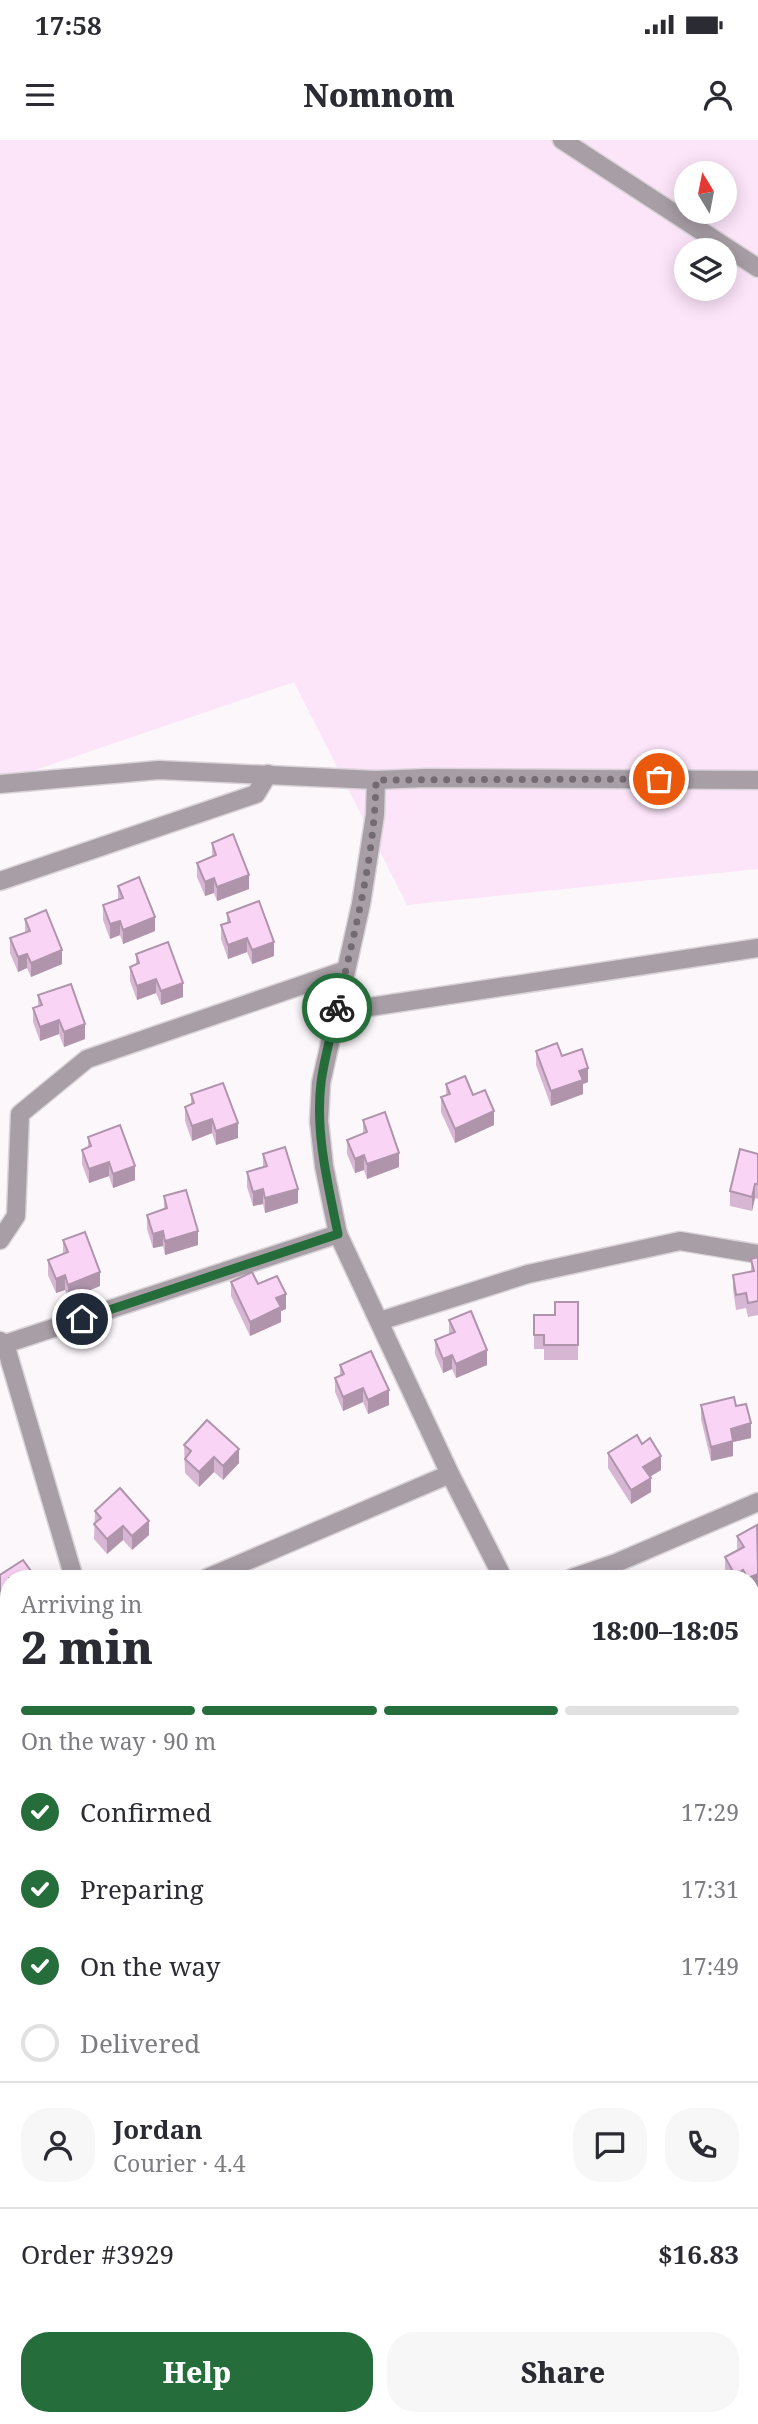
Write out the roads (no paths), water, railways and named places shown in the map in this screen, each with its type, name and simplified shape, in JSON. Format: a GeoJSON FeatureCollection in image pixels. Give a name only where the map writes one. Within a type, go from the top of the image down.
{"type":"FeatureCollection","features":[{"type":"Feature","properties":{"kind":"street"},"geometry":{"type":"LineString","coordinates":[[562,140],[758,268]]}},
{"type":"Feature","properties":{"kind":"street"},"geometry":{"type":"LineString","coordinates":[[0,784],[159,770],[376,780],[758,780]]}},
{"type":"Feature","properties":{"kind":"street"},"geometry":{"type":"LineString","coordinates":[[0,881],[256,794],[268,774]]}},
{"type":"Feature","properties":{"kind":"street"},"geometry":{"type":"LineString","coordinates":[[376,780],[375,815],[361,904],[321,1083],[319,1121],[324,1166],[338,1234],[450,1474],[499,1570]]}},
{"type":"Feature","properties":{"kind":"street"},"geometry":{"type":"LineString","coordinates":[[337,1012],[758,948]]}},
{"type":"Feature","properties":{"kind":"street"},"geometry":{"type":"LineString","coordinates":[[0,1240],[16,1216],[20,1114],[87,1059],[346,970]]}},
{"type":"Feature","properties":{"kind":"street"},"geometry":{"type":"LineString","coordinates":[[72,1570],[3,1343],[338,1234]]}},
{"type":"Feature","properties":{"kind":"street"},"geometry":{"type":"LineString","coordinates":[[380,1321],[528,1275],[680,1241],[758,1254]]}},
{"type":"Feature","properties":{"kind":"street"},"geometry":{"type":"LineString","coordinates":[[226,1570],[450,1474]]}},
{"type":"Feature","properties":{"kind":"street"},"geometry":{"type":"LineString","coordinates":[[595,1570],[758,1503]]}}]}
